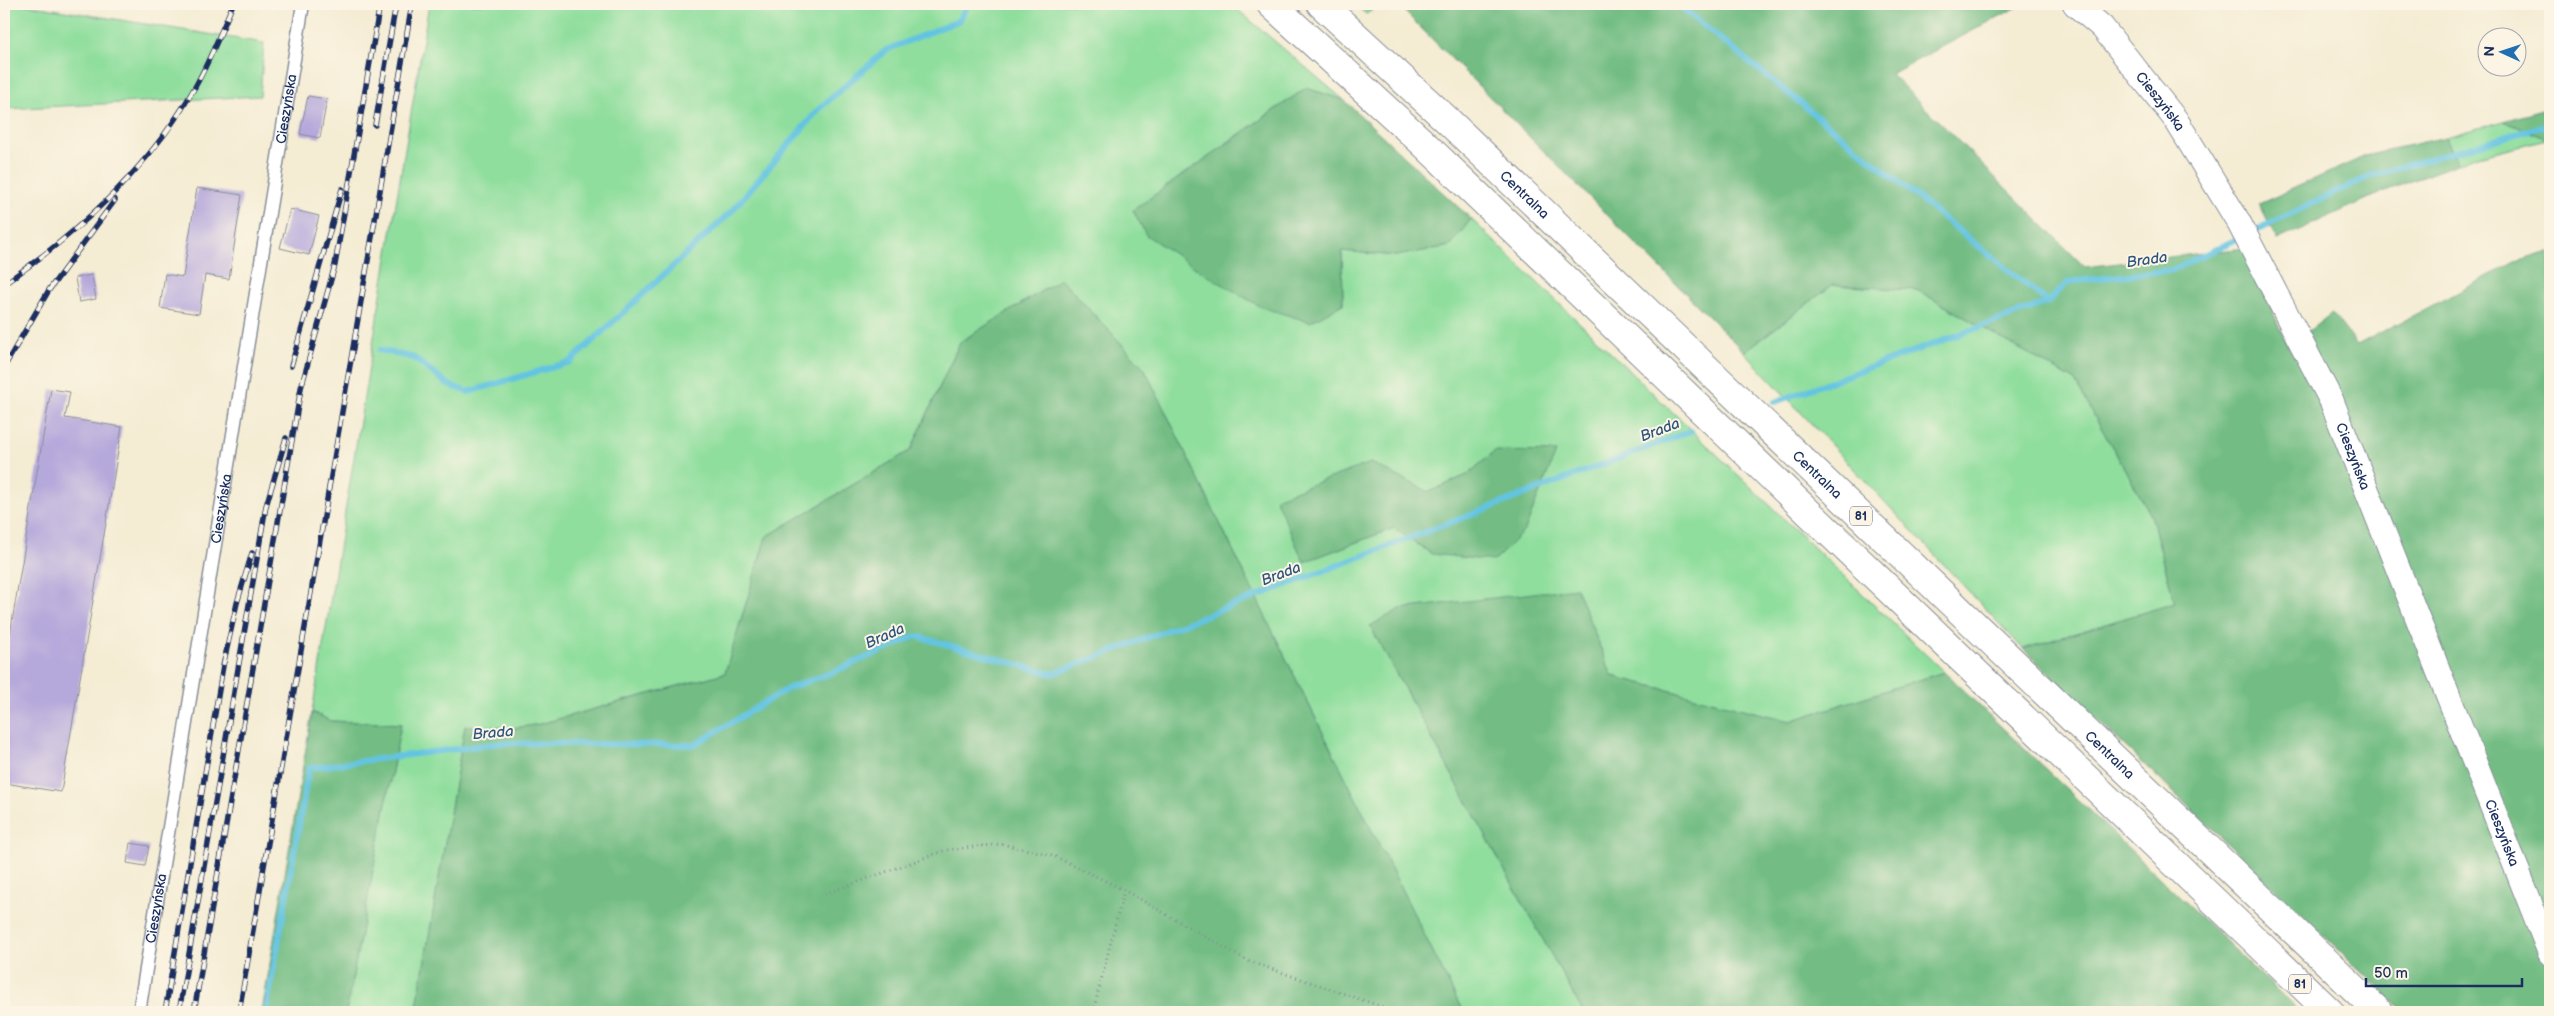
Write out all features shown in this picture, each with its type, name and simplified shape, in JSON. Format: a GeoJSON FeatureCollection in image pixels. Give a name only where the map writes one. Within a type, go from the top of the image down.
{"type":"FeatureCollection","features":[{"type":"Feature","properties":{"kind":"main road","name":"81"},"geometry":{"type":"LineString","coordinates":[[1271,4],[1512,228],[2330,1012]]}},
{"type":"Feature","properties":{"kind":"main road","name":"Centralna"},"geometry":{"type":"LineString","coordinates":[[1321,4],[1342,21],[2379,1012]]}},
{"type":"Feature","properties":{"kind":"street","name":"Cieszyńska"},"geometry":{"type":"LineString","coordinates":[[2075,4],[2102,27],[2176,120],[2238,221],[2332,402],[2550,953]]}},
{"type":"Feature","properties":{"kind":"lane","name":"Cieszyńska"},"geometry":{"type":"LineString","coordinates":[[139,1012],[303,4]]}},
{"type":"Feature","properties":{"kind":"path"},"geometry":{"type":"LineString","coordinates":[[825,894],[946,850],[1001,844],[1052,855],[1124,890],[1248,961],[1383,1007],[1392,1012]]}},
{"type":"Feature","properties":{"kind":"path"},"geometry":{"type":"LineString","coordinates":[[1094,1012],[1124,890]]}},
{"type":"Feature","properties":{"kind":"green space"},"geometry":{"type":"Polygon","coordinates":[[[4,4],[21,4],[264,43],[260,96],[4,109],[4,4]]]}},
{"type":"Feature","properties":{"kind":"green space"},"geometry":{"type":"Polygon","coordinates":[[[429,4],[1231,4],[1344,100],[1306,88],[1225,144],[1343,304],[1342,251],[1396,256],[1450,246],[1471,219],[1944,672],[1790,721],[1612,676],[1576,588],[1370,626],[1583,1012],[1463,1012],[1293,673],[1144,368],[1061,279],[960,342],[911,450],[766,537],[725,673],[540,724],[516,728],[465,726],[416,1012],[346,1012],[401,724],[331,721],[312,712],[429,4]],[[1495,451],[1467,475],[1429,492],[1370,463],[1304,562],[1394,528],[1432,554],[1495,451]]]}},
{"type":"Feature","properties":{"kind":"green space"},"geometry":{"type":"Polygon","coordinates":[[[1355,4],[1382,4],[1366,14],[1355,4]]]}},
{"type":"Feature","properties":{"kind":"green space"},"geometry":{"type":"Polygon","coordinates":[[[1397,4],[2023,4],[1891,74],[2085,267],[2245,248],[2288,347],[2332,313],[2357,345],[2515,262],[2550,252],[2550,1012],[2404,1012],[2023,649],[2175,603],[2151,515],[2074,380],[1917,290],[1832,285],[1744,352],[1397,4]]]}},
{"type":"Feature","properties":{"kind":"green space"},"geometry":{"type":"Polygon","coordinates":[[[1306,88],[1344,100],[1471,219],[1450,246],[1396,256],[1342,251],[1343,304],[1310,322],[1261,307],[1205,274],[1146,235],[1133,210],[1306,88]]]}},
{"type":"Feature","properties":{"kind":"green space"},"geometry":{"type":"Polygon","coordinates":[[[2550,108],[2550,139],[2504,121],[2550,108]]]}},
{"type":"Feature","properties":{"kind":"green space"},"geometry":{"type":"Polygon","coordinates":[[[2504,121],[2546,139],[2478,156],[2457,164],[2446,137],[2504,121]]]}},
{"type":"Feature","properties":{"kind":"green space"},"geometry":{"type":"Polygon","coordinates":[[[2446,137],[2457,164],[2385,191],[2277,240],[2259,204],[2370,154],[2446,137]]]}},
{"type":"Feature","properties":{"kind":"green space"},"geometry":{"type":"Polygon","coordinates":[[[1061,279],[1144,368],[1293,673],[1463,1012],[416,1012],[465,726],[516,728],[540,724],[725,673],[766,537],[911,450],[960,342],[1061,279]]]}},
{"type":"Feature","properties":{"kind":"green space"},"geometry":{"type":"Polygon","coordinates":[[[1832,285],[1917,290],[2074,380],[2151,515],[2175,603],[2023,649],[1744,352],[1832,285]]]}},
{"type":"Feature","properties":{"kind":"green space"},"geometry":{"type":"Polygon","coordinates":[[[1495,451],[1556,452],[1525,530],[1494,561],[1432,554],[1394,528],[1304,562],[1275,498],[1371,463],[1429,492],[1467,475],[1495,451]]]}},
{"type":"Feature","properties":{"kind":"green space"},"geometry":{"type":"Polygon","coordinates":[[[1576,588],[1612,676],[1790,721],[1944,672],[2300,1012],[1583,1012],[1370,626],[1400,609],[1576,588]]]}},
{"type":"Feature","properties":{"kind":"green space"},"geometry":{"type":"Polygon","coordinates":[[[312,712],[331,721],[401,724],[346,1012],[262,1012],[312,712]]]}},
{"type":"Feature","properties":{"kind":"building"},"geometry":{"type":"Polygon","coordinates":[[[308,96],[327,99],[320,138],[300,134],[308,96]]]}},
{"type":"Feature","properties":{"kind":"building"},"geometry":{"type":"Polygon","coordinates":[[[197,188],[242,195],[229,279],[205,275],[199,314],[160,308],[165,274],[183,277],[197,188]]]}},
{"type":"Feature","properties":{"kind":"building"},"geometry":{"type":"Polygon","coordinates":[[[290,209],[319,216],[309,255],[280,248],[290,209]]]}},
{"type":"Feature","properties":{"kind":"building"},"geometry":{"type":"Polygon","coordinates":[[[92,275],[96,299],[79,302],[75,278],[92,275]]]}},
{"type":"Feature","properties":{"kind":"building"},"geometry":{"type":"Polygon","coordinates":[[[51,389],[70,392],[65,418],[122,427],[61,792],[4,783],[4,670],[51,389]]]}},
{"type":"Feature","properties":{"kind":"building"},"geometry":{"type":"Polygon","coordinates":[[[130,843],[149,846],[145,866],[127,863],[130,843]]]}},
{"type":"Feature","properties":{"kind":"waterway"},"geometry":{"type":"LineString","coordinates":[[380,350],[414,358],[449,385],[468,392],[570,362],[730,213],[819,109],[886,50],[958,21],[969,4]]}},
{"type":"Feature","properties":{"kind":"waterway"},"geometry":{"type":"LineString","coordinates":[[1677,4],[2048,302]]}},
{"type":"Feature","properties":{"kind":"waterway","name":"Brada"},"geometry":{"type":"LineString","coordinates":[[1775,402],[2048,302],[2068,282],[2172,270],[2370,176],[2550,124]]}},
{"type":"Feature","properties":{"kind":"waterway","name":"Brada"},"geometry":{"type":"LineString","coordinates":[[266,1012],[309,768],[501,743],[694,745],[789,688],[831,673],[916,636],[1052,674],[1691,431]]}},
{"type":"Feature","properties":{"kind":"railway"},"geometry":{"type":"LineString","coordinates":[[4,284],[59,243],[86,220],[135,171],[157,145],[195,87],[233,4]]}},
{"type":"Feature","properties":{"kind":"railway"},"geometry":{"type":"LineString","coordinates":[[194,1012],[301,388],[335,265],[380,4]]}},
{"type":"Feature","properties":{"kind":"railway"},"geometry":{"type":"LineString","coordinates":[[375,125],[396,4]]}},
{"type":"Feature","properties":{"kind":"railway"},"geometry":{"type":"LineString","coordinates":[[239,1012],[412,4]]}},
{"type":"Feature","properties":{"kind":"railway"},"geometry":{"type":"LineString","coordinates":[[291,366],[342,189]]}},
{"type":"Feature","properties":{"kind":"railway"},"geometry":{"type":"LineString","coordinates":[[4,367],[49,290],[115,200]]}},
{"type":"Feature","properties":{"kind":"railway"},"geometry":{"type":"LineString","coordinates":[[179,1012],[266,506],[286,438]]}},
{"type":"Feature","properties":{"kind":"railway"},"geometry":{"type":"LineString","coordinates":[[165,1012],[223,666],[237,603],[252,553]]}}]}
